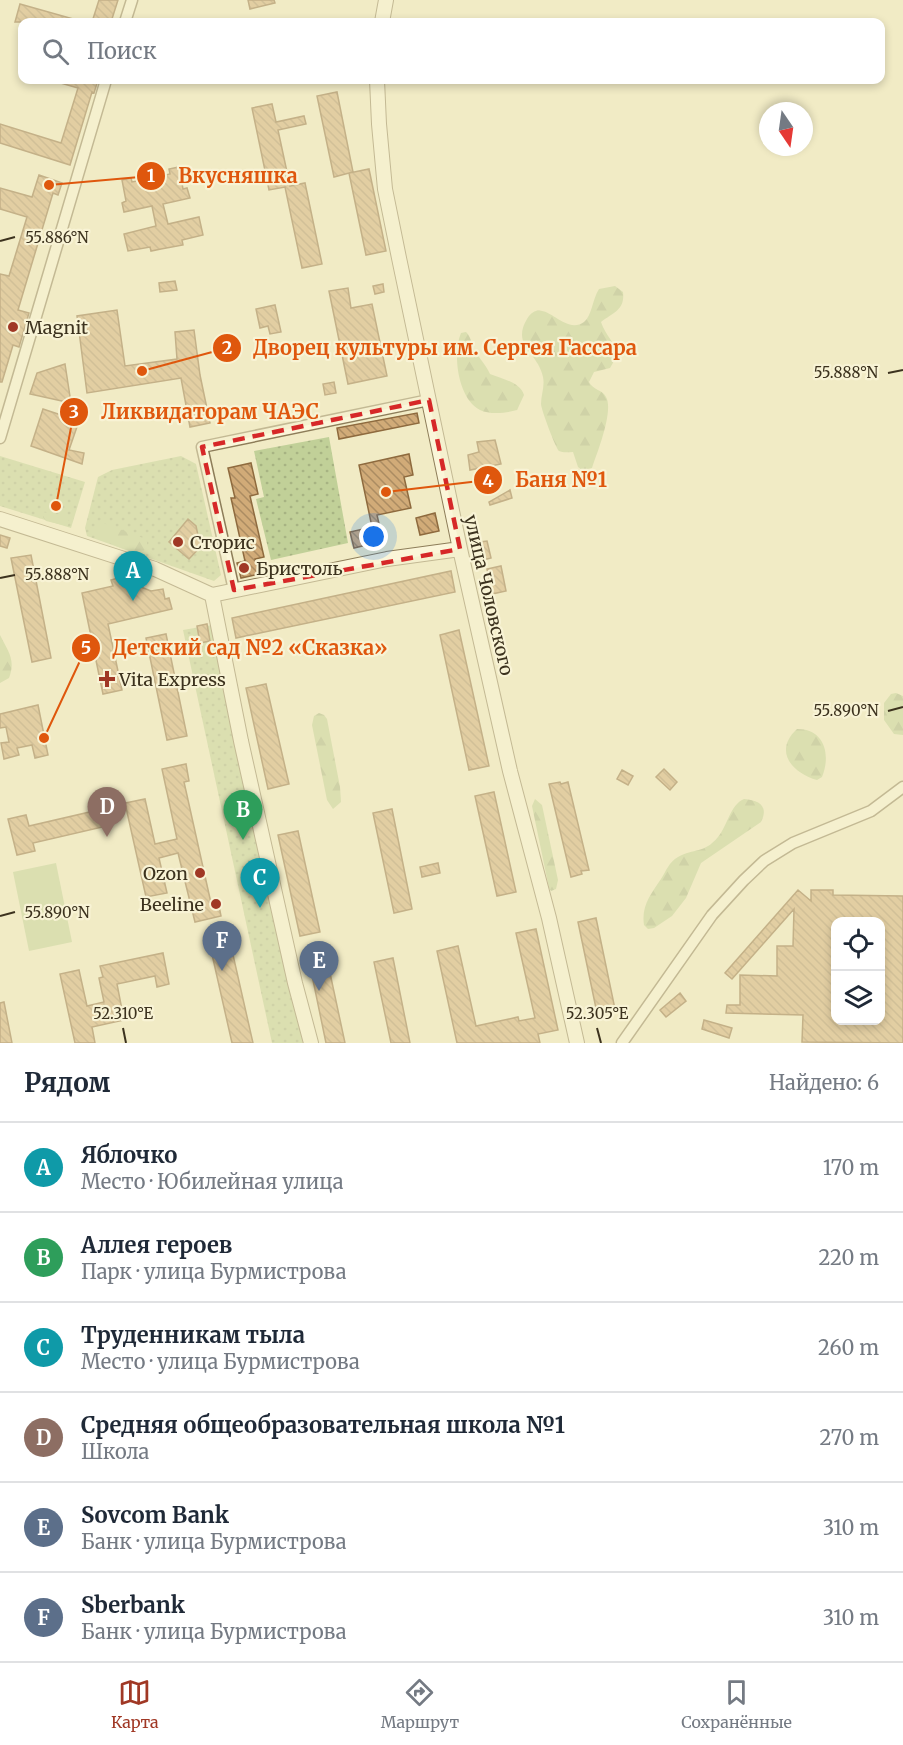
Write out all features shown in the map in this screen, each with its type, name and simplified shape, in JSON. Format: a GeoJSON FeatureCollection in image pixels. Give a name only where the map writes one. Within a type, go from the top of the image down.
{"type":"FeatureCollection","features":[{"type":"Feature","properties":{"kind":"street"},"geometry":{"type":"LineString","coordinates":[[125,18],[132,0]]}},
{"type":"Feature","properties":{"kind":"street"},"geometry":{"type":"LineString","coordinates":[[383,18],[386,0]]}},
{"type":"Feature","properties":{"kind":"street"},"geometry":{"type":"LineString","coordinates":[[0,438],[105,84]]}},
{"type":"Feature","properties":{"kind":"street","name":"улица Чоловского"},"geometry":{"type":"LineString","coordinates":[[377,84],[378,124],[385,189],[460,549],[510,771],[549,918],[577,1043]]}},
{"type":"Feature","properties":{"kind":"street"},"geometry":{"type":"LineString","coordinates":[[234,590],[202,447],[429,400]]}},
{"type":"Feature","properties":{"kind":"street"},"geometry":{"type":"LineString","coordinates":[[0,519],[155,569],[212,595],[387,559],[460,549]]}},
{"type":"Feature","properties":{"kind":"street"},"geometry":{"type":"LineString","coordinates":[[212,595],[241,741],[295,983],[311,1043]]}},
{"type":"Feature","properties":{"kind":"street"},"geometry":{"type":"LineString","coordinates":[[622,1043],[712,915],[764,861],[793,843],[871,811],[903,787]]}},
{"type":"Feature","properties":{"kind":"highlighted area"},"geometry":{"type":"Polygon","coordinates":[[[429,400],[460,549],[234,590],[202,447],[429,400]]]}},
{"type":"Feature","properties":{"kind":"green space"},"geometry":{"type":"Polygon","coordinates":[[[615,286],[623,292],[622,303],[618,310],[601,322],[615,349],[614,360],[610,368],[594,372],[589,382],[606,397],[608,412],[592,468],[582,470],[578,467],[573,452],[559,451],[552,437],[541,404],[543,377],[524,343],[523,328],[533,312],[540,311],[547,312],[568,324],[576,325],[584,322],[589,316],[599,289],[615,286]]]}},
{"type":"Feature","properties":{"kind":"green space"},"geometry":{"type":"Polygon","coordinates":[[[466,332],[490,374],[510,382],[522,391],[524,395],[517,410],[499,413],[484,412],[472,404],[466,396],[459,375],[457,352],[461,333],[466,332]]]}},
{"type":"Feature","properties":{"kind":"green space"},"geometry":{"type":"Polygon","coordinates":[[[329,437],[348,543],[271,560],[256,499],[264,497],[254,451],[329,437]]]}},
{"type":"Feature","properties":{"kind":"green space"},"geometry":{"type":"Polygon","coordinates":[[[0,456],[85,482],[71,528],[0,506],[0,456]]]}},
{"type":"Feature","properties":{"kind":"green space"},"geometry":{"type":"Polygon","coordinates":[[[181,456],[196,464],[221,575],[214,581],[87,536],[85,528],[98,477],[112,470],[181,456]]]}},
{"type":"Feature","properties":{"kind":"green space"},"geometry":{"type":"Polygon","coordinates":[[[43,512],[62,515],[70,522],[67,526],[46,521],[43,512]]]}},
{"type":"Feature","properties":{"kind":"green space"},"geometry":{"type":"Polygon","coordinates":[[[101,524],[143,538],[147,542],[147,547],[144,551],[138,552],[113,545],[97,534],[96,526],[101,524]]]}},
{"type":"Feature","properties":{"kind":"green space"},"geometry":{"type":"Polygon","coordinates":[[[212,625],[303,1043],[272,1043],[183,630],[212,625]]]}},
{"type":"Feature","properties":{"kind":"green space"},"geometry":{"type":"Polygon","coordinates":[[[0,635],[12,666],[9,678],[0,683],[0,635]]]}},
{"type":"Feature","properties":{"kind":"green space"},"geometry":{"type":"Polygon","coordinates":[[[896,693],[903,696],[903,735],[894,734],[884,720],[884,703],[891,694],[896,693]]]}},
{"type":"Feature","properties":{"kind":"green space"},"geometry":{"type":"Polygon","coordinates":[[[319,713],[327,719],[340,787],[341,802],[333,809],[327,800],[312,725],[314,716],[319,713]]]}},
{"type":"Feature","properties":{"kind":"green space"},"geometry":{"type":"Polygon","coordinates":[[[797,729],[814,733],[823,745],[825,769],[822,777],[817,780],[793,767],[786,753],[786,745],[797,729]]]}},
{"type":"Feature","properties":{"kind":"green space"},"geometry":{"type":"Polygon","coordinates":[[[535,799],[542,805],[558,880],[556,889],[551,891],[532,806],[535,799]]]}},
{"type":"Feature","properties":{"kind":"green space"},"geometry":{"type":"Polygon","coordinates":[[[744,799],[758,802],[761,805],[764,812],[761,822],[701,863],[686,898],[672,916],[654,928],[648,929],[644,925],[643,918],[645,906],[670,864],[678,857],[713,842],[732,810],[744,799]]]}},
{"type":"Feature","properties":{"kind":"green space"},"geometry":{"type":"Polygon","coordinates":[[[56,863],[72,942],[29,951],[13,872],[56,863]]]}},
{"type":"Feature","properties":{"kind":"building"},"geometry":{"type":"Polygon","coordinates":[[[99,0],[118,0],[112,18],[93,18],[99,0]]]}},
{"type":"Feature","properties":{"kind":"building"},"geometry":{"type":"Polygon","coordinates":[[[248,0],[274,0],[275,3],[250,9],[248,0]]]}},
{"type":"Feature","properties":{"kind":"building"},"geometry":{"type":"Polygon","coordinates":[[[20,4],[70,18],[18,18],[18,22],[15,22],[20,4]]]}},
{"type":"Feature","properties":{"kind":"building"},"geometry":{"type":"Polygon","coordinates":[[[64,84],[97,84],[94,93],[92,92],[70,165],[0,143],[0,124],[61,143],[78,88],[64,84]]]}},
{"type":"Feature","properties":{"kind":"building"},"geometry":{"type":"Polygon","coordinates":[[[337,92],[353,172],[334,177],[317,96],[337,92]]]}},
{"type":"Feature","properties":{"kind":"building"},"geometry":{"type":"Polygon","coordinates":[[[272,104],[276,122],[304,116],[306,124],[278,130],[290,186],[305,183],[322,264],[302,268],[285,187],[269,190],[252,108],[272,104]]]}},
{"type":"Feature","properties":{"kind":"building"},"geometry":{"type":"Polygon","coordinates":[[[179,167],[183,189],[187,188],[190,198],[163,204],[168,224],[199,217],[203,235],[182,240],[183,245],[151,251],[150,247],[128,251],[124,234],[156,226],[152,206],[124,212],[122,203],[126,201],[122,180],[131,178],[132,182],[153,178],[170,174],[169,169],[179,167]]]}},
{"type":"Feature","properties":{"kind":"building"},"geometry":{"type":"Polygon","coordinates":[[[369,169],[386,251],[366,255],[349,173],[369,169]]]}},
{"type":"Feature","properties":{"kind":"building"},"geometry":{"type":"Polygon","coordinates":[[[39,175],[62,183],[58,195],[53,193],[18,310],[29,313],[19,347],[13,345],[2,382],[0,382],[0,274],[9,276],[27,217],[0,209],[0,188],[32,197],[39,175]]]}},
{"type":"Feature","properties":{"kind":"building"},"geometry":{"type":"Polygon","coordinates":[[[175,281],[177,290],[160,292],[159,283],[175,281]]]}},
{"type":"Feature","properties":{"kind":"building"},"geometry":{"type":"Polygon","coordinates":[[[383,284],[384,292],[375,294],[373,286],[383,284]]]}},
{"type":"Feature","properties":{"kind":"building"},"geometry":{"type":"Polygon","coordinates":[[[348,288],[351,308],[372,304],[387,376],[348,384],[329,291],[348,288]]]}},
{"type":"Feature","properties":{"kind":"building"},"geometry":{"type":"Polygon","coordinates":[[[275,305],[281,332],[270,334],[268,326],[260,328],[256,309],[275,305]]]}},
{"type":"Feature","properties":{"kind":"building"},"geometry":{"type":"Polygon","coordinates":[[[117,310],[125,366],[177,359],[175,332],[194,330],[210,423],[190,427],[181,378],[87,393],[77,316],[117,310]]]}},
{"type":"Feature","properties":{"kind":"building"},"geometry":{"type":"Polygon","coordinates":[[[233,341],[236,350],[227,352],[225,343],[233,341]]]}},
{"type":"Feature","properties":{"kind":"building"},"geometry":{"type":"Polygon","coordinates":[[[65,364],[71,403],[30,394],[37,373],[65,364]]]}},
{"type":"Feature","properties":{"kind":"building"},"geometry":{"type":"Polygon","coordinates":[[[334,382],[336,393],[325,395],[323,384],[334,382]]]}},
{"type":"Feature","properties":{"kind":"building"},"geometry":{"type":"Polygon","coordinates":[[[43,409],[79,421],[69,450],[84,453],[82,464],[31,446],[43,409]]]}},
{"type":"Feature","properties":{"kind":"building"},"geometry":{"type":"Polygon","coordinates":[[[417,413],[419,423],[339,439],[337,428],[417,413]]]}},
{"type":"Feature","properties":{"kind":"building"},"geometry":{"type":"Polygon","coordinates":[[[495,440],[501,464],[470,470],[468,455],[479,452],[477,442],[495,440]]]}},
{"type":"Feature","properties":{"kind":"building"},"geometry":{"type":"Polygon","coordinates":[[[409,454],[413,475],[404,477],[411,508],[377,515],[383,541],[354,548],[350,532],[372,527],[359,465],[409,454]]]}},
{"type":"Feature","properties":{"kind":"building"},"geometry":{"type":"Polygon","coordinates":[[[251,463],[258,494],[250,496],[264,557],[255,559],[259,574],[241,578],[237,563],[245,561],[231,498],[235,498],[228,468],[251,463]]]}},
{"type":"Feature","properties":{"kind":"building"},"geometry":{"type":"Polygon","coordinates":[[[510,490],[512,498],[490,505],[489,502],[510,490]]]}},
{"type":"Feature","properties":{"kind":"building"},"geometry":{"type":"Polygon","coordinates":[[[435,513],[439,531],[420,535],[416,518],[435,513]]]}},
{"type":"Feature","properties":{"kind":"building"},"geometry":{"type":"Polygon","coordinates":[[[188,519],[196,526],[199,540],[203,544],[189,559],[169,542],[188,519]]]}},
{"type":"Feature","properties":{"kind":"building"},"geometry":{"type":"Polygon","coordinates":[[[0,535],[10,538],[7,548],[0,546],[0,535]]]}},
{"type":"Feature","properties":{"kind":"building"},"geometry":{"type":"Polygon","coordinates":[[[487,541],[491,558],[483,560],[480,542],[487,541]]]}},
{"type":"Feature","properties":{"kind":"building"},"geometry":{"type":"Polygon","coordinates":[[[31,555],[51,658],[32,662],[11,558],[31,555]]]}},
{"type":"Feature","properties":{"kind":"building"},"geometry":{"type":"Polygon","coordinates":[[[501,566],[506,591],[492,594],[487,569],[501,566]]]}},
{"type":"Feature","properties":{"kind":"building"},"geometry":{"type":"Polygon","coordinates":[[[451,571],[455,592],[236,638],[232,618],[451,571]]]}},
{"type":"Feature","properties":{"kind":"building"},"geometry":{"type":"Polygon","coordinates":[[[118,578],[151,591],[163,589],[165,599],[169,598],[172,609],[108,624],[122,690],[103,694],[82,593],[113,586],[111,580],[118,578]]]}},
{"type":"Feature","properties":{"kind":"building"},"geometry":{"type":"Polygon","coordinates":[[[207,624],[210,641],[200,643],[197,626],[207,624]]]}},
{"type":"Feature","properties":{"kind":"building"},"geometry":{"type":"Polygon","coordinates":[[[459,630],[489,766],[469,770],[440,635],[459,630]]]}},
{"type":"Feature","properties":{"kind":"building"},"geometry":{"type":"Polygon","coordinates":[[[166,634],[187,736],[167,740],[146,638],[166,634]]]}},
{"type":"Feature","properties":{"kind":"building"},"geometry":{"type":"Polygon","coordinates":[[[266,684],[289,784],[268,789],[246,688],[266,684]]]}},
{"type":"Feature","properties":{"kind":"building"},"geometry":{"type":"Polygon","coordinates":[[[38,705],[48,755],[35,758],[32,745],[17,748],[19,755],[4,759],[1,743],[9,742],[6,727],[0,728],[0,714],[38,705]]]}},
{"type":"Feature","properties":{"kind":"building"},"geometry":{"type":"Polygon","coordinates":[[[186,764],[189,781],[184,782],[211,903],[218,901],[221,916],[195,922],[178,853],[159,858],[167,893],[146,897],[125,803],[145,799],[155,844],[177,839],[162,769],[186,764]]]}},
{"type":"Feature","properties":{"kind":"building"},"geometry":{"type":"Polygon","coordinates":[[[664,769],[677,782],[670,790],[656,777],[664,769]]]}},
{"type":"Feature","properties":{"kind":"building"},"geometry":{"type":"Polygon","coordinates":[[[622,770],[633,776],[628,785],[617,779],[622,770]]]}},
{"type":"Feature","properties":{"kind":"building"},"geometry":{"type":"Polygon","coordinates":[[[560,782],[561,784],[568,782],[589,870],[581,871],[582,874],[571,877],[549,784],[560,782]]]}},
{"type":"Feature","properties":{"kind":"building"},"geometry":{"type":"Polygon","coordinates":[[[494,792],[516,892],[497,896],[475,796],[494,792]]]}},
{"type":"Feature","properties":{"kind":"building"},"geometry":{"type":"Polygon","coordinates":[[[107,808],[111,825],[33,843],[35,851],[17,855],[8,819],[26,815],[29,826],[107,808]]]}},
{"type":"Feature","properties":{"kind":"building"},"geometry":{"type":"Polygon","coordinates":[[[392,809],[412,909],[394,913],[373,813],[392,809]]]}},
{"type":"Feature","properties":{"kind":"building"},"geometry":{"type":"Polygon","coordinates":[[[298,831],[320,932],[300,936],[278,835],[298,831]]]}},
{"type":"Feature","properties":{"kind":"building"},"geometry":{"type":"Polygon","coordinates":[[[438,863],[440,873],[422,877],[420,867],[438,863]]]}},
{"type":"Feature","properties":{"kind":"building"},"geometry":{"type":"Polygon","coordinates":[[[798,890],[811,901],[811,890],[833,890],[833,895],[903,896],[903,1043],[802,1042],[803,1015],[726,1013],[727,1005],[740,1005],[740,975],[777,976],[777,946],[793,946],[794,909],[732,979],[725,973],[798,890]]]}},
{"type":"Feature","properties":{"kind":"building"},"geometry":{"type":"Polygon","coordinates":[[[596,918],[615,1009],[597,1013],[578,922],[596,918]]]}},
{"type":"Feature","properties":{"kind":"building"},"geometry":{"type":"Polygon","coordinates":[[[536,929],[558,1030],[538,1034],[540,1043],[457,1043],[437,951],[458,946],[476,1026],[518,1017],[519,1021],[535,1018],[516,933],[536,929]]]}},
{"type":"Feature","properties":{"kind":"building"},"geometry":{"type":"Polygon","coordinates":[[[231,946],[253,1043],[232,1043],[211,950],[231,946]]]}},
{"type":"Feature","properties":{"kind":"building"},"geometry":{"type":"Polygon","coordinates":[[[163,953],[169,984],[157,987],[155,976],[117,984],[124,1020],[92,1027],[95,1043],[75,1043],[60,974],[79,970],[87,1006],[104,1002],[99,978],[103,977],[100,966],[163,953]]]}},
{"type":"Feature","properties":{"kind":"building"},"geometry":{"type":"Polygon","coordinates":[[[322,953],[326,974],[330,973],[345,1043],[326,1043],[308,956],[322,953]]]}},
{"type":"Feature","properties":{"kind":"building"},"geometry":{"type":"Polygon","coordinates":[[[393,958],[410,1043],[391,1043],[374,962],[393,958]]]}},
{"type":"Feature","properties":{"kind":"building"},"geometry":{"type":"Polygon","coordinates":[[[680,993],[686,1001],[666,1017],[660,1010],[680,993]]]}},
{"type":"Feature","properties":{"kind":"building"},"geometry":{"type":"Polygon","coordinates":[[[4,1002],[12,1043],[0,1043],[0,1003],[4,1002]]]}},
{"type":"Feature","properties":{"kind":"building"},"geometry":{"type":"Polygon","coordinates":[[[704,1020],[732,1028],[729,1038],[702,1029],[704,1020]]]}},
{"type":"Feature","properties":{"kind":"place","name":"Вкусняшка"},"geometry":{"type":"Point","coordinates":[49,185]}},
{"type":"Feature","properties":{"kind":"place","name":"Magnit"},"geometry":{"type":"Point","coordinates":[13,327]}},
{"type":"Feature","properties":{"kind":"place","name":"Дворец культуры им. Сергея Гассара"},"geometry":{"type":"Point","coordinates":[142,371]}},
{"type":"Feature","properties":{"kind":"place","name":"Баня №1"},"geometry":{"type":"Point","coordinates":[386,492]}},
{"type":"Feature","properties":{"kind":"place","name":"Ликвидаторам ЧАЭС"},"geometry":{"type":"Point","coordinates":[56,506]}},
{"type":"Feature","properties":{"kind":"place","name":"Сторис"},"geometry":{"type":"Point","coordinates":[178,542]}},
{"type":"Feature","properties":{"kind":"place","name":"Бристоль"},"geometry":{"type":"Point","coordinates":[244,568]}},
{"type":"Feature","properties":{"kind":"place","name":"Яблочко"},"geometry":{"type":"Point","coordinates":[133,601]}},
{"type":"Feature","properties":{"kind":"place","name":"Vita Express"},"geometry":{"type":"Point","coordinates":[107,679]}},
{"type":"Feature","properties":{"kind":"place","name":"Детский сад №2 «Сказка»"},"geometry":{"type":"Point","coordinates":[44,738]}},
{"type":"Feature","properties":{"kind":"place","name":"Средняя общеобразовательная школа №1"},"geometry":{"type":"Point","coordinates":[107,837]}},
{"type":"Feature","properties":{"kind":"place","name":"Аллея героев"},"geometry":{"type":"Point","coordinates":[243,840]}},
{"type":"Feature","properties":{"kind":"place","name":"Ozon"},"geometry":{"type":"Point","coordinates":[200,873]}},
{"type":"Feature","properties":{"kind":"place","name":"Beeline"},"geometry":{"type":"Point","coordinates":[216,904]}},
{"type":"Feature","properties":{"kind":"place","name":"Труденникам тыла"},"geometry":{"type":"Point","coordinates":[260,908]}},
{"type":"Feature","properties":{"kind":"place","name":"Sberbank"},"geometry":{"type":"Point","coordinates":[222,971]}},
{"type":"Feature","properties":{"kind":"place","name":"Sovcom Bank"},"geometry":{"type":"Point","coordinates":[319,991]}}]}
